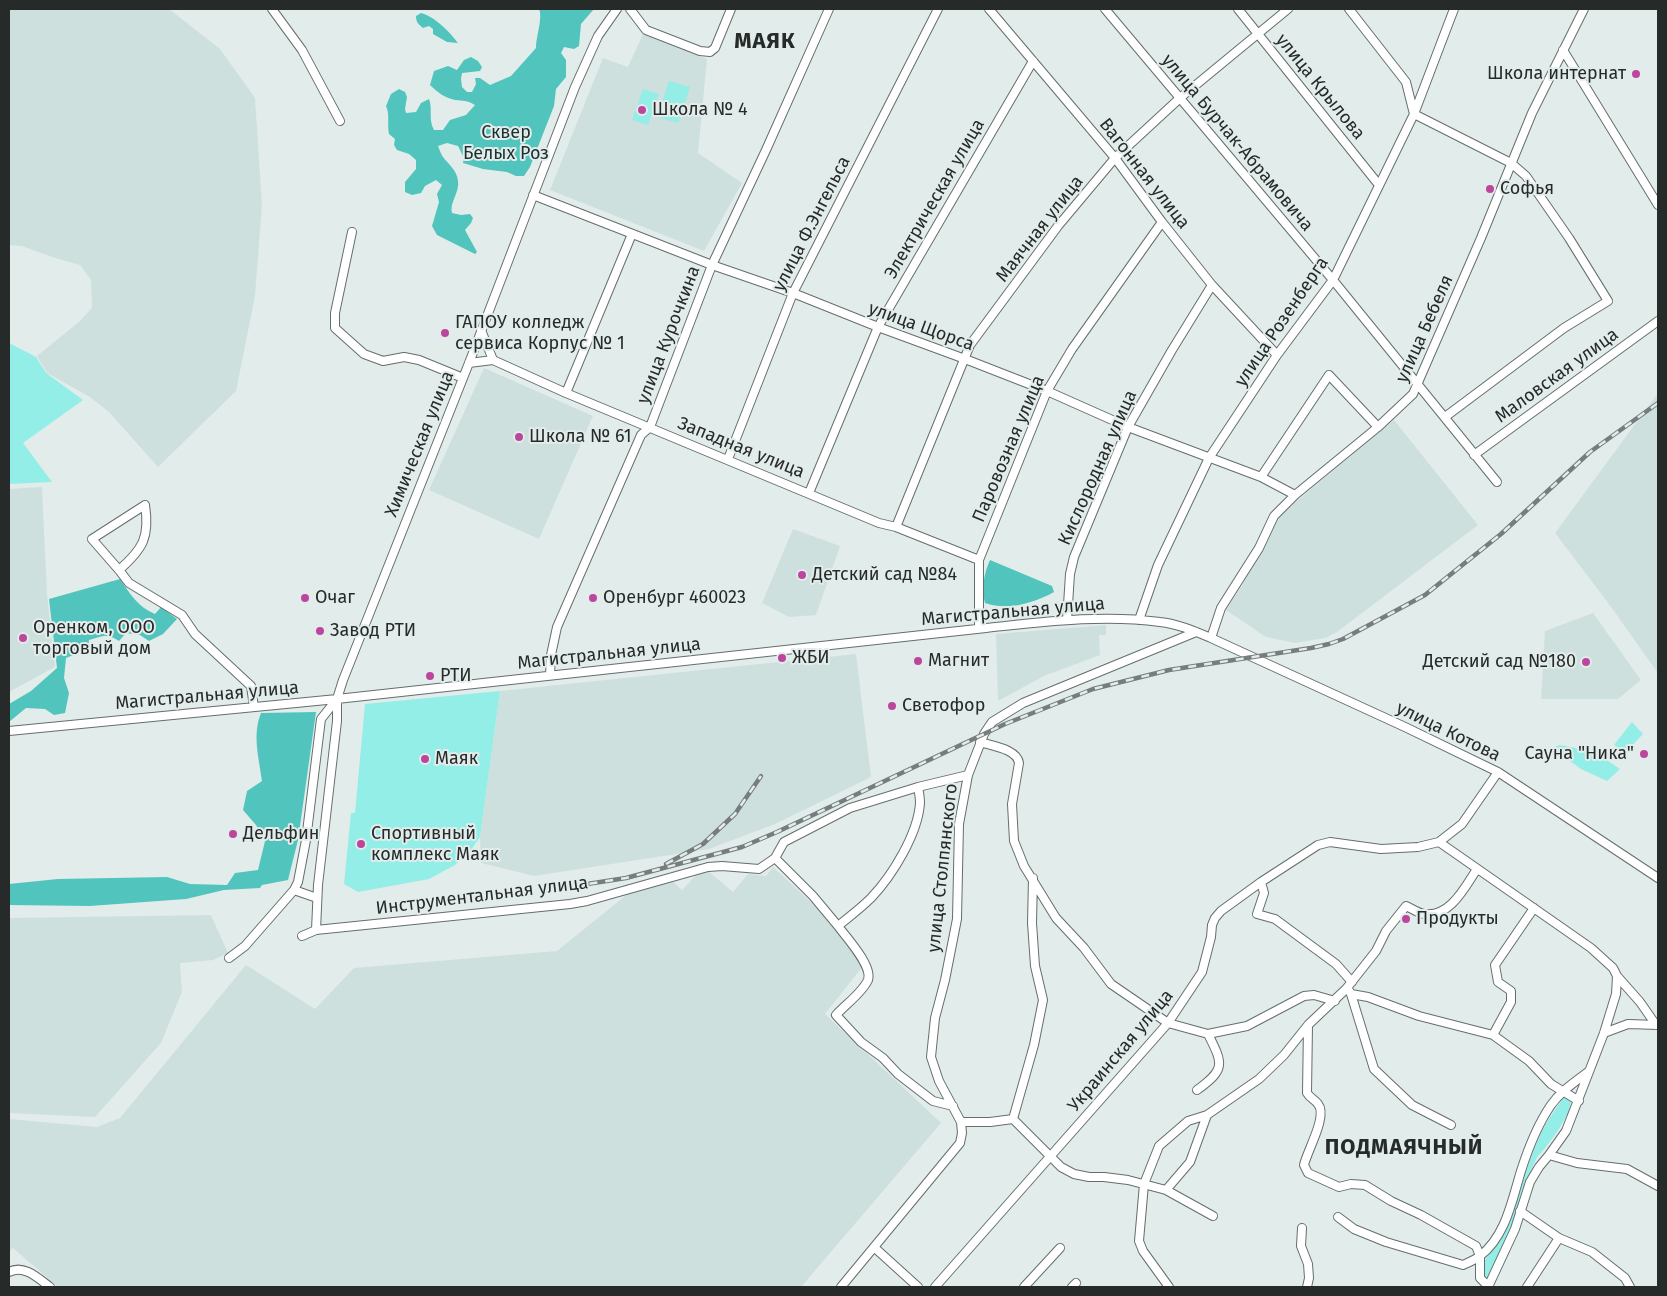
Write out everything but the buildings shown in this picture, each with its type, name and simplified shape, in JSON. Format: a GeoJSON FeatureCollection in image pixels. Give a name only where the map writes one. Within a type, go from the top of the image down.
{"type":"FeatureCollection","features":[{"type":"Feature","properties":{"kind":"street"},"geometry":{"type":"LineString","coordinates":[[272,9],[302,50],[340,121]]}},
{"type":"Feature","properties":{"kind":"street","name":"Химическая улица"},"geometry":{"type":"LineString","coordinates":[[316,930],[317,898],[337,721],[337,699],[350,660],[463,378],[582,72],[598,36],[617,9]]}},
{"type":"Feature","properties":{"kind":"street"},"geometry":{"type":"LineString","coordinates":[[630,9],[646,30],[700,52],[710,52],[716,48],[732,9]]}},
{"type":"Feature","properties":{"kind":"street","name":"улица Курочкина"},"geometry":{"type":"LineString","coordinates":[[550,675],[550,655],[557,628],[641,435],[650,427],[712,265],[829,9]]}},
{"type":"Feature","properties":{"kind":"street","name":"улица Ф.Энгельса"},"geometry":{"type":"LineString","coordinates":[[728,459],[793,293],[938,9]]}},
{"type":"Feature","properties":{"kind":"street","name":"Вагонная улица"},"geometry":{"type":"LineString","coordinates":[[989,9],[1115,158],[1212,286],[1277,355]]}},
{"type":"Feature","properties":{"kind":"street","name":"улица Бурчак-Абрамовича"},"geometry":{"type":"LineString","coordinates":[[1105,9],[1333,280],[1497,482]]}},
{"type":"Feature","properties":{"kind":"street","name":"улица Крылова"},"geometry":{"type":"LineString","coordinates":[[1238,9],[1379,185]]}},
{"type":"Feature","properties":{"kind":"street","name":"Маячная улица"},"geometry":{"type":"LineString","coordinates":[[896,527],[970,345],[1058,226],[1115,158],[1180,98],[1288,9]]}},
{"type":"Feature","properties":{"kind":"street"},"geometry":{"type":"LineString","coordinates":[[1349,9],[1406,82],[1414,114],[1511,163],[1526,176],[1541,195],[1608,301],[1564,328],[1445,417]]}},
{"type":"Feature","properties":{"kind":"street","name":"улица Розенберга"},"geometry":{"type":"LineString","coordinates":[[1139,620],[1158,565],[1209,458],[1277,355],[1333,280],[1414,114],[1454,9]]}},
{"type":"Feature","properties":{"kind":"street","name":"улица Бебеля"},"geometry":{"type":"LineString","coordinates":[[1211,638],[1222,608],[1259,548],[1274,516],[1295,495],[1378,427],[1413,394],[1481,238],[1532,113],[1584,9]]}},
{"type":"Feature","properties":{"kind":"street"},"geometry":{"type":"LineString","coordinates":[[1563,50],[1658,205]]}},
{"type":"Feature","properties":{"kind":"street","name":"Электрическая улица"},"geometry":{"type":"LineString","coordinates":[[809,493],[878,327],[1033,61]]}},
{"type":"Feature","properties":{"kind":"street","name":"улица Щорса"},"geometry":{"type":"LineString","coordinates":[[533,195],[712,265],[793,293],[1047,391],[1128,426],[1261,477],[1295,495]]}},
{"type":"Feature","properties":{"kind":"street","name":"Паровозная улица"},"geometry":{"type":"LineString","coordinates":[[979,628],[979,560],[1047,391],[1072,349],[1162,222]]}},
{"type":"Feature","properties":{"kind":"street"},"geometry":{"type":"LineString","coordinates":[[352,232],[335,313],[335,328],[364,354],[383,361],[404,357],[419,360],[463,378]]}},
{"type":"Feature","properties":{"kind":"street"},"geometry":{"type":"LineString","coordinates":[[566,393],[632,234]]}},
{"type":"Feature","properties":{"kind":"street","name":"Кислородная улица"},"geometry":{"type":"LineString","coordinates":[[1067,620],[1070,574],[1074,558],[1128,426],[1212,286]]}},
{"type":"Feature","properties":{"kind":"street","name":"Маловская улица"},"geometry":{"type":"LineString","coordinates":[[1474,455],[1658,321]]}},
{"type":"Feature","properties":{"kind":"street"},"geometry":{"type":"LineString","coordinates":[[468,363],[493,360],[481,330]]}},
{"type":"Feature","properties":{"kind":"street","name":"Западная улица"},"geometry":{"type":"LineString","coordinates":[[493,360],[566,393],[879,523],[896,527],[979,560]]}},
{"type":"Feature","properties":{"kind":"street"},"geometry":{"type":"LineString","coordinates":[[1261,477],[1329,374],[1378,427]]}},
{"type":"Feature","properties":{"kind":"street"},"geometry":{"type":"LineString","coordinates":[[119,570],[143,544],[148,522],[145,505],[92,539],[129,583],[182,615],[195,634],[251,686],[254,707]]}},
{"type":"Feature","properties":{"kind":"street","name":"Магистральная улица"},"geometry":{"type":"LineString","coordinates":[[9,731],[337,699],[979,628],[1067,620],[1110,619],[1167,623],[1211,638]]}},
{"type":"Feature","properties":{"kind":"street","name":"улица Столпянского"},"geometry":{"type":"LineString","coordinates":[[961,1122],[939,1081],[931,1056],[935,1018],[957,920],[959,824],[968,776],[980,742],[992,722],[1022,703],[1196,632]]}},
{"type":"Feature","properties":{"kind":"street","name":"улица Котова"},"geometry":{"type":"LineString","coordinates":[[1211,638],[1405,726],[1498,772],[1658,878]]}},
{"type":"Feature","properties":{"kind":"street","name":"Химическая улица"},"geometry":{"type":"LineString","coordinates":[[229,958],[245,946],[294,890],[298,882],[306,840],[321,719],[337,699]]}},
{"type":"Feature","properties":{"kind":"street"},"geometry":{"type":"LineString","coordinates":[[980,742],[1014,753],[1018,758],[1019,763],[1012,804],[1014,841],[1024,866],[1056,918],[1084,948],[1111,984],[1168,1023],[1208,1034],[1247,1026],[1304,996],[1314,995],[1335,1001]]}},
{"type":"Feature","properties":{"kind":"street","name":"Украинская улица"},"geometry":{"type":"LineString","coordinates":[[935,1287],[1168,1023],[1202,972],[1212,938],[1214,918],[1261,882],[1318,845],[1330,842],[1382,849],[1418,847],[1438,842],[1462,824],[1498,772]]}},
{"type":"Feature","properties":{"kind":"street","name":"Инструментальная улица"},"geometry":{"type":"LineString","coordinates":[[302,936],[316,930],[570,904],[587,901],[708,867],[722,866],[759,869],[775,858],[784,842],[850,808],[918,787],[968,776]]}},
{"type":"Feature","properties":{"kind":"street","name":"улица Столпянского"},"geometry":{"type":"LineString","coordinates":[[838,926],[870,899],[884,883],[904,852],[916,822],[920,802],[918,787]]}},
{"type":"Feature","properties":{"kind":"street"},"geometry":{"type":"LineString","coordinates":[[1438,842],[1591,948],[1613,968],[1617,976],[1657,1025]]}},
{"type":"Feature","properties":{"kind":"street"},"geometry":{"type":"LineString","coordinates":[[775,858],[813,896],[865,962],[869,973],[864,985],[836,1015],[862,1042],[883,1058],[898,1074],[933,1101],[953,1106]]}},
{"type":"Feature","properties":{"kind":"street"},"geometry":{"type":"LineString","coordinates":[[1452,1125],[1412,1105],[1374,1069],[1349,992],[1352,982],[1376,951],[1386,932],[1406,906],[1425,914],[1442,912],[1457,898],[1477,869]]}},
{"type":"Feature","properties":{"kind":"street"},"geometry":{"type":"LineString","coordinates":[[1013,1119],[1034,1045],[1043,1000],[1035,966],[1032,923],[1033,878]]}},
{"type":"Feature","properties":{"kind":"street"},"geometry":{"type":"LineString","coordinates":[[1261,882],[1264,893],[1257,914],[1275,919],[1336,964],[1352,982]]}},
{"type":"Feature","properties":{"kind":"street"},"geometry":{"type":"LineString","coordinates":[[294,890],[317,898]]}},
{"type":"Feature","properties":{"kind":"street"},"geometry":{"type":"LineString","coordinates":[[1493,1035],[1511,1002],[1511,991],[1498,982],[1495,965],[1534,908]]}},
{"type":"Feature","properties":{"kind":"street"},"geometry":{"type":"LineString","coordinates":[[1308,1025],[1307,1093],[1318,1104],[1321,1112],[1317,1131],[1304,1165],[1308,1173],[1339,1187],[1350,1184],[1365,1185],[1391,1201],[1421,1215],[1476,1246],[1480,1256],[1480,1278],[1488,1287],[1514,1228],[1530,1182],[1566,1130],[1579,1100],[1604,1033],[1616,994],[1617,976]]}},
{"type":"Feature","properties":{"kind":"street"},"geometry":{"type":"LineString","coordinates":[[1616,994],[1629,990]]}},
{"type":"Feature","properties":{"kind":"street"},"geometry":{"type":"LineString","coordinates":[[1169,1287],[1142,1251],[1139,1241],[1144,1184],[1159,1146],[1188,1121],[1207,1115],[1259,1079],[1284,1055],[1308,1025],[1335,1001],[1349,992],[1419,1016],[1493,1035],[1529,1061],[1552,1084],[1579,1100]]}},
{"type":"Feature","properties":{"kind":"street"},"geometry":{"type":"LineString","coordinates":[[1604,1033],[1628,1024],[1657,1025]]}},
{"type":"Feature","properties":{"kind":"street"},"geometry":{"type":"LineString","coordinates":[[1197,1090],[1208,1082],[1220,1064],[1219,1056],[1208,1034]]}},
{"type":"Feature","properties":{"kind":"street"},"geometry":{"type":"LineString","coordinates":[[1338,1217],[1354,1229],[1386,1242],[1463,1265],[1480,1256],[1493,1243],[1505,1221],[1524,1163],[1551,1105],[1563,1092],[1588,1072]]}},
{"type":"Feature","properties":{"kind":"street"},"geometry":{"type":"LineString","coordinates":[[1166,1190],[1190,1162],[1207,1115]]}},
{"type":"Feature","properties":{"kind":"street"},"geometry":{"type":"LineString","coordinates":[[841,1287],[960,1143],[962,1133],[961,1122],[990,1122],[1013,1119]]}},
{"type":"Feature","properties":{"kind":"street"},"geometry":{"type":"LineString","coordinates":[[1013,1119],[1061,1168],[1074,1174],[1104,1177],[1166,1190],[1213,1216]]}},
{"type":"Feature","properties":{"kind":"street"},"geometry":{"type":"LineString","coordinates":[[1549,1156],[1577,1163],[1627,1169],[1658,1186]]}},
{"type":"Feature","properties":{"kind":"street"},"geometry":{"type":"LineString","coordinates":[[1520,1211],[1559,1238],[1592,1252],[1625,1278],[1630,1287]]}},
{"type":"Feature","properties":{"kind":"street"},"geometry":{"type":"LineString","coordinates":[[1302,1228],[1301,1246],[1308,1264],[1307,1287]]}},
{"type":"Feature","properties":{"kind":"street"},"geometry":{"type":"LineString","coordinates":[[1526,1287],[1559,1238]]}},
{"type":"Feature","properties":{"kind":"street"},"geometry":{"type":"LineString","coordinates":[[875,1248],[918,1287]]}},
{"type":"Feature","properties":{"kind":"street"},"geometry":{"type":"LineString","coordinates":[[1024,1287],[1060,1248]]}},
{"type":"Feature","properties":{"kind":"street"},"geometry":{"type":"LineString","coordinates":[[9,1272],[19,1270],[30,1273],[50,1287]]}},
{"type":"Feature","properties":{"kind":"shaded area"},"geometry":{"type":"Polygon","coordinates":[[[9,9],[169,9],[220,49],[255,98],[262,205],[255,296],[236,391],[158,467],[109,412],[90,397],[47,373],[37,356],[79,322],[92,308],[91,280],[80,265],[22,246],[9,245],[9,9]]]}},
{"type":"Feature","properties":{"kind":"shaded area","name":"Школа № 4"},"geometry":{"type":"Polygon","coordinates":[[[643,34],[707,59],[698,153],[742,183],[704,251],[550,190],[603,58],[628,67],[643,34]]]}},
{"type":"Feature","properties":{"kind":"shaded area"},"geometry":{"type":"Polygon","coordinates":[[[669,81],[690,87],[678,123],[657,117],[669,81]]]}},
{"type":"Feature","properties":{"kind":"shaded area"},"geometry":{"type":"Polygon","coordinates":[[[643,89],[659,94],[648,125],[632,120],[643,89]]]}},
{"type":"Feature","properties":{"kind":"shaded area"},"geometry":{"type":"Polygon","coordinates":[[[9,343],[36,357],[46,373],[83,400],[23,443],[52,482],[9,484],[9,343]]]}},
{"type":"Feature","properties":{"kind":"shaded area","name":"Школа № 61"},"geometry":{"type":"Polygon","coordinates":[[[484,368],[593,416],[539,539],[429,490],[484,368]]]}},
{"type":"Feature","properties":{"kind":"shaded area"},"geometry":{"type":"Polygon","coordinates":[[[1658,393],[1658,673],[1555,533],[1658,393]]]}},
{"type":"Feature","properties":{"kind":"shaded area"},"geometry":{"type":"Polygon","coordinates":[[[1394,420],[1478,525],[1337,632],[1325,638],[1295,643],[1266,637],[1226,610],[1243,584],[1280,515],[1394,420]]]}},
{"type":"Feature","properties":{"kind":"shaded area"},"geometry":{"type":"Polygon","coordinates":[[[42,487],[47,594],[55,667],[9,692],[9,489],[42,487]]]}},
{"type":"Feature","properties":{"kind":"shaded area","name":"Детский сад №84"},"geometry":{"type":"Polygon","coordinates":[[[793,529],[840,546],[816,615],[789,617],[762,603],[793,529]]]}},
{"type":"Feature","properties":{"kind":"shaded area","name":"Детский сад №180"},"geometry":{"type":"Polygon","coordinates":[[[1593,613],[1641,680],[1618,699],[1541,699],[1545,631],[1593,613]]]}},
{"type":"Feature","properties":{"kind":"shaded area"},"geometry":{"type":"Polygon","coordinates":[[[1106,625],[1106,635],[1099,635],[1100,655],[1044,676],[998,701],[996,634],[1106,625]]]}},
{"type":"Feature","properties":{"kind":"shaded area"},"geometry":{"type":"Polygon","coordinates":[[[856,654],[871,777],[775,824],[709,849],[534,876],[481,863],[480,837],[500,691],[856,654]]]}},
{"type":"Feature","properties":{"kind":"shaded area","name":"Маяк"},"geometry":{"type":"Polygon","coordinates":[[[500,691],[480,837],[471,850],[455,865],[429,879],[358,892],[344,884],[351,813],[355,813],[365,704],[500,691]]]}},
{"type":"Feature","properties":{"kind":"shaded area"},"geometry":{"type":"Polygon","coordinates":[[[1632,722],[1643,734],[1626,752],[1614,745],[1632,722]]]}},
{"type":"Feature","properties":{"kind":"shaded area"},"geometry":{"type":"Polygon","coordinates":[[[1559,745],[1591,752],[1620,769],[1607,781],[1581,769],[1570,761],[1566,753],[1555,747],[1559,745]]]}},
{"type":"Feature","properties":{"kind":"shaded area"},"geometry":{"type":"Polygon","coordinates":[[[773,867],[825,915],[863,966],[825,1014],[941,1123],[801,1287],[58,1287],[13,1248],[9,1252],[9,1119],[97,1127],[120,1118],[246,965],[315,1009],[354,968],[557,951],[630,892],[672,881],[682,890],[698,873],[708,871],[733,892],[748,874],[766,876],[773,867]]]}},
{"type":"Feature","properties":{"kind":"shaded area"},"geometry":{"type":"Polygon","coordinates":[[[211,915],[228,953],[213,960],[180,963],[182,992],[161,1043],[95,1117],[9,1113],[9,918],[211,915]]]}},
{"type":"Feature","properties":{"kind":"shaded area"},"geometry":{"type":"Polygon","coordinates":[[[1564,1097],[1568,1097],[1571,1102],[1568,1113],[1557,1132],[1537,1157],[1522,1190],[1513,1222],[1487,1279],[1483,1273],[1483,1262],[1494,1248],[1509,1219],[1540,1134],[1564,1097]]]}},
{"type":"Feature","properties":{"kind":"green space","name":"Сквер Белых Роз"},"geometry":{"type":"Polygon","coordinates":[[[539,9],[594,9],[581,24],[579,46],[574,49],[564,47],[561,53],[566,60],[566,77],[556,89],[554,106],[530,167],[524,176],[483,169],[463,163],[464,158],[458,146],[447,143],[438,146],[457,177],[458,185],[451,209],[452,213],[470,214],[473,218],[465,230],[477,252],[475,254],[437,235],[432,226],[439,202],[437,194],[442,185],[436,180],[425,186],[421,193],[412,195],[405,192],[405,182],[416,169],[416,160],[409,154],[397,150],[394,145],[395,139],[389,134],[386,106],[391,94],[399,89],[405,92],[407,97],[406,113],[416,112],[421,103],[429,99],[431,122],[434,130],[443,130],[450,120],[466,115],[475,105],[467,101],[448,98],[435,90],[430,85],[434,71],[448,66],[457,70],[464,60],[471,57],[478,61],[482,67],[480,71],[462,73],[462,87],[467,92],[472,92],[476,84],[475,78],[480,78],[490,85],[511,76],[536,48],[540,17],[539,9]]]}},
{"type":"Feature","properties":{"kind":"green space"},"geometry":{"type":"Polygon","coordinates":[[[421,13],[431,17],[441,25],[458,43],[447,42],[433,34],[433,29],[429,26],[423,28],[416,18],[421,13]]]}},
{"type":"Feature","properties":{"kind":"green space"},"geometry":{"type":"Polygon","coordinates":[[[990,560],[1052,586],[1054,592],[1021,605],[1003,606],[985,603],[984,581],[990,560]]]}},
{"type":"Feature","properties":{"kind":"green space"},"geometry":{"type":"Polygon","coordinates":[[[120,579],[131,595],[144,608],[155,614],[161,607],[177,619],[163,634],[149,641],[140,635],[126,633],[119,641],[105,636],[89,640],[88,649],[66,658],[64,678],[69,693],[65,713],[54,715],[45,709],[26,708],[9,722],[9,704],[31,691],[57,668],[49,599],[120,579]]]}},
{"type":"Feature","properties":{"kind":"green space"},"geometry":{"type":"Polygon","coordinates":[[[316,712],[298,840],[288,880],[262,885],[260,888],[224,890],[186,899],[90,906],[9,905],[9,884],[58,879],[167,877],[190,884],[227,885],[235,873],[258,870],[265,841],[256,825],[243,810],[247,791],[262,781],[258,755],[258,721],[261,713],[316,712]]]}},
{"type":"Feature","properties":{"kind":"railway"},"geometry":{"type":"LineString","coordinates":[[542,891],[626,878],[742,847],[1005,724],[1093,689],[1169,670],[1311,648],[1343,639],[1425,595],[1501,534],[1590,452],[1658,403]]}},
{"type":"Feature","properties":{"kind":"railway"},"geometry":{"type":"LineString","coordinates":[[666,864],[703,844],[735,814],[761,776]]}},
{"type":"Feature","properties":{"kind":"place","name":"Школа интернат"},"geometry":{"type":"Point","coordinates":[1636,74]}},
{"type":"Feature","properties":{"kind":"place","name":"Школа № 4"},"geometry":{"type":"Point","coordinates":[642,110]}},
{"type":"Feature","properties":{"kind":"place","name":"Софья"},"geometry":{"type":"Point","coordinates":[1490,189]}},
{"type":"Feature","properties":{"kind":"place","name":"ГАПОУ колледж сервиса Корпус № 1"},"geometry":{"type":"Point","coordinates":[445,333]}},
{"type":"Feature","properties":{"kind":"place","name":"Школа № 61"},"geometry":{"type":"Point","coordinates":[519,437]}},
{"type":"Feature","properties":{"kind":"place","name":"Детский сад №84"},"geometry":{"type":"Point","coordinates":[802,575]}},
{"type":"Feature","properties":{"kind":"place","name":"Очаг"},"geometry":{"type":"Point","coordinates":[305,598]}},
{"type":"Feature","properties":{"kind":"place","name":"Оренбург 460023"},"geometry":{"type":"Point","coordinates":[593,598]}},
{"type":"Feature","properties":{"kind":"place","name":"Завод РТИ"},"geometry":{"type":"Point","coordinates":[320,631]}},
{"type":"Feature","properties":{"kind":"place","name":"Оренком, ООО торговый дом"},"geometry":{"type":"Point","coordinates":[23,638]}},
{"type":"Feature","properties":{"kind":"place","name":"ЖБИ"},"geometry":{"type":"Point","coordinates":[782,658]}},
{"type":"Feature","properties":{"kind":"place","name":"Магнит"},"geometry":{"type":"Point","coordinates":[918,661]}},
{"type":"Feature","properties":{"kind":"place","name":"Детский сад №180"},"geometry":{"type":"Point","coordinates":[1586,662]}},
{"type":"Feature","properties":{"kind":"place","name":"РТИ"},"geometry":{"type":"Point","coordinates":[430,676]}},
{"type":"Feature","properties":{"kind":"place","name":"Светофор"},"geometry":{"type":"Point","coordinates":[892,706]}},
{"type":"Feature","properties":{"kind":"place","name":"Сауна \"Ника\""},"geometry":{"type":"Point","coordinates":[1644,754]}},
{"type":"Feature","properties":{"kind":"place","name":"Маяк"},"geometry":{"type":"Point","coordinates":[425,759]}},
{"type":"Feature","properties":{"kind":"place","name":"Дельфин"},"geometry":{"type":"Point","coordinates":[233,834]}},
{"type":"Feature","properties":{"kind":"place","name":"Спортивный комплекс Маяк"},"geometry":{"type":"Point","coordinates":[361,844]}},
{"type":"Feature","properties":{"kind":"place","name":"Продукты"},"geometry":{"type":"Point","coordinates":[1406,919]}},
{"type":"Feature","properties":{"kind":"district","name":"МАЯК"},"geometry":{"type":"Point","coordinates":[765,42]}},
{"type":"Feature","properties":{"kind":"district","name":"ПОДМАЯЧНЫЙ"},"geometry":{"type":"Point","coordinates":[1404,1148]}}]}
